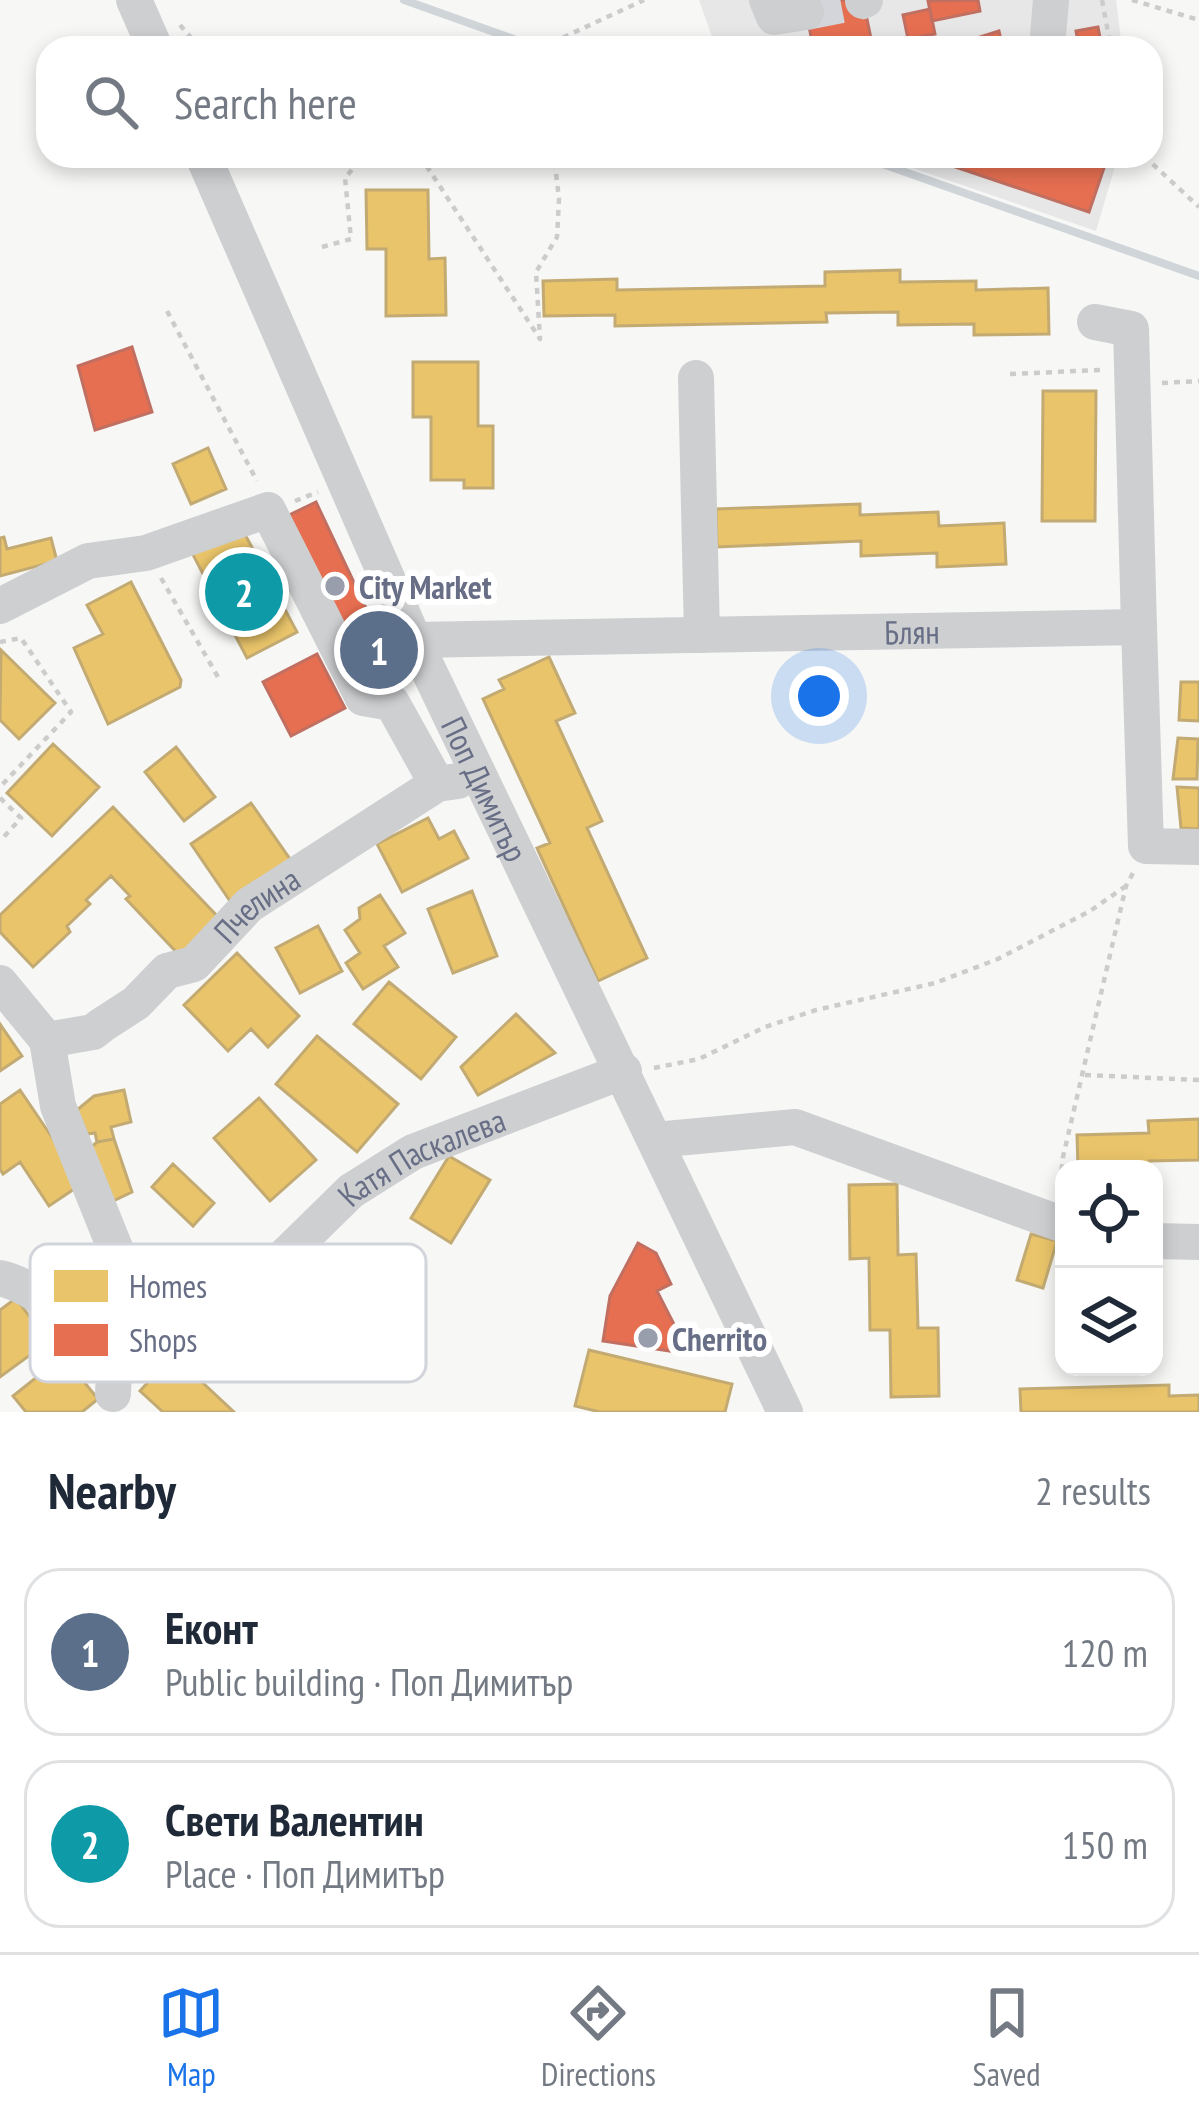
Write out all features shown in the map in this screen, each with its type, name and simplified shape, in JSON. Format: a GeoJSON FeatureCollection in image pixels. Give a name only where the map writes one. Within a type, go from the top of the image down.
{"type":"FeatureCollection","features":[{"type":"Feature","properties":{"kind":"street"},"geometry":{"type":"LineString","coordinates":[[134,0],[150,36]]}},
{"type":"Feature","properties":{"kind":"street"},"geometry":{"type":"LineString","coordinates":[[1048,36],[1051,0]]}},
{"type":"Feature","properties":{"kind":"street","name":"Поп Димитър"},"geometry":{"type":"LineString","coordinates":[[208,168],[414,640],[785,1412]]}},
{"type":"Feature","properties":{"kind":"street"},"geometry":{"type":"LineString","coordinates":[[1095,322],[1132,329],[1147,846],[1199,847]]}},
{"type":"Feature","properties":{"kind":"street"},"geometry":{"type":"LineString","coordinates":[[696,378],[702,635]]}},
{"type":"Feature","properties":{"kind":"street"},"geometry":{"type":"LineString","coordinates":[[0,606],[88,561],[146,553],[268,510],[363,698],[392,703],[437,784]]}},
{"type":"Feature","properties":{"kind":"street","name":"Блян"},"geometry":{"type":"LineString","coordinates":[[414,640],[1139,627]]}},
{"type":"Feature","properties":{"kind":"street","name":"Пчелина"},"geometry":{"type":"LineString","coordinates":[[47,1040],[93,1031],[136,1003],[167,970],[194,964],[249,905],[437,784],[479,778]]}},
{"type":"Feature","properties":{"kind":"street"},"geometry":{"type":"LineString","coordinates":[[0,983],[47,1040],[58,1106],[113,1244]]}},
{"type":"Feature","properties":{"kind":"street","name":"Катя Паскалева"},"geometry":{"type":"LineString","coordinates":[[297,1244],[351,1191],[412,1152],[624,1071]]}},
{"type":"Feature","properties":{"kind":"street"},"geometry":{"type":"LineString","coordinates":[[655,1140],[795,1127],[1055,1221]]}},
{"type":"Feature","properties":{"kind":"street"},"geometry":{"type":"LineString","coordinates":[[1163,1241],[1199,1242]]}},
{"type":"Feature","properties":{"kind":"street"},"geometry":{"type":"LineString","coordinates":[[0,1278],[30,1287]]}},
{"type":"Feature","properties":{"kind":"street"},"geometry":{"type":"LineString","coordinates":[[113,1394],[114,1382]]}},
{"type":"Feature","properties":{"kind":"path"},"geometry":{"type":"LineString","coordinates":[[566,36],[644,0]]}},
{"type":"Feature","properties":{"kind":"path"},"geometry":{"type":"LineString","coordinates":[[1102,0],[1110,36]]}},
{"type":"Feature","properties":{"kind":"path"},"geometry":{"type":"LineString","coordinates":[[1132,0],[1199,20]]}},
{"type":"Feature","properties":{"kind":"path"},"geometry":{"type":"LineString","coordinates":[[322,247],[351,239],[345,178],[354,168]]}},
{"type":"Feature","properties":{"kind":"path"},"geometry":{"type":"LineString","coordinates":[[428,168],[540,339],[536,272],[557,237],[555,168]]}},
{"type":"Feature","properties":{"kind":"path"},"geometry":{"type":"LineString","coordinates":[[1157,168],[1199,207]]}},
{"type":"Feature","properties":{"kind":"path"},"geometry":{"type":"LineString","coordinates":[[167,311],[268,510],[346,483]]}},
{"type":"Feature","properties":{"kind":"path"},"geometry":{"type":"LineString","coordinates":[[1010,374],[1132,369]]}},
{"type":"Feature","properties":{"kind":"path"},"geometry":{"type":"LineString","coordinates":[[146,553],[218,677]]}},
{"type":"Feature","properties":{"kind":"path"},"geometry":{"type":"LineString","coordinates":[[0,642],[21,638],[71,712],[0,787]]}},
{"type":"Feature","properties":{"kind":"path"},"geometry":{"type":"LineString","coordinates":[[0,798],[21,818],[0,841]]}},
{"type":"Feature","properties":{"kind":"path"},"geometry":{"type":"LineString","coordinates":[[1063,1160],[1126,886],[1147,846]]}},
{"type":"Feature","properties":{"kind":"path"},"geometry":{"type":"LineString","coordinates":[[624,1071],[699,1059],[782,1021],[935,983],[998,959],[1090,911],[1126,886]]}},
{"type":"Feature","properties":{"kind":"path"},"geometry":{"type":"LineString","coordinates":[[1082,1075],[1199,1080]]}},
{"type":"Feature","properties":{"kind":"shaded area"},"geometry":{"type":"Polygon","coordinates":[[[699,0],[1116,0],[1120,36],[712,36],[699,0]]]}},
{"type":"Feature","properties":{"kind":"shaded area"},"geometry":{"type":"Polygon","coordinates":[[[913,168],[1114,168],[1096,231],[913,168]]]}},
{"type":"Feature","properties":{"kind":"building: Homes"},"geometry":{"type":"Polygon","coordinates":[[[366,190],[428,190],[429,259],[445,258],[446,315],[386,316],[386,249],[367,249],[366,190]]]}},
{"type":"Feature","properties":{"kind":"building: Homes"},"geometry":{"type":"Polygon","coordinates":[[[900,270],[900,282],[976,281],[976,290],[1048,288],[1049,334],[974,335],[974,324],[898,325],[898,312],[826,313],[827,322],[615,326],[615,315],[544,316],[543,281],[617,279],[617,290],[825,286],[825,272],[900,270]]]}},
{"type":"Feature","properties":{"kind":"building: Homes"},"geometry":{"type":"Polygon","coordinates":[[[413,362],[478,362],[478,426],[493,426],[493,488],[464,488],[464,480],[431,480],[431,417],[413,417],[413,362]]]}},
{"type":"Feature","properties":{"kind":"building: Homes"},"geometry":{"type":"Polygon","coordinates":[[[1043,391],[1096,391],[1095,521],[1042,521],[1043,391]]]}},
{"type":"Feature","properties":{"kind":"building: Homes"},"geometry":{"type":"Polygon","coordinates":[[[208,448],[226,489],[191,504],[173,464],[208,448]]]}},
{"type":"Feature","properties":{"kind":"building: Homes"},"geometry":{"type":"Polygon","coordinates":[[[860,504],[860,515],[938,512],[939,526],[1004,523],[1006,564],[937,567],[937,553],[861,556],[861,541],[717,547],[716,509],[860,504]]]}},
{"type":"Feature","properties":{"kind":"building: Homes"},"geometry":{"type":"Polygon","coordinates":[[[240,525],[297,632],[247,658],[191,551],[240,525]]]}},
{"type":"Feature","properties":{"kind":"building: Homes"},"geometry":{"type":"Polygon","coordinates":[[[4,537],[7,549],[51,538],[57,561],[0,576],[0,538],[4,537]]]}},
{"type":"Feature","properties":{"kind":"building: Homes"},"geometry":{"type":"Polygon","coordinates":[[[131,582],[181,680],[180,687],[108,724],[74,648],[103,634],[87,605],[131,582]]]}},
{"type":"Feature","properties":{"kind":"building: Homes"},"geometry":{"type":"Polygon","coordinates":[[[1,650],[55,703],[19,739],[0,720],[1,650]]]}},
{"type":"Feature","properties":{"kind":"building: Homes"},"geometry":{"type":"Polygon","coordinates":[[[549,657],[575,713],[556,721],[602,821],[587,828],[647,958],[598,981],[537,848],[550,843],[483,699],[504,689],[499,680],[549,657]]]}},
{"type":"Feature","properties":{"kind":"building: Homes"},"geometry":{"type":"Polygon","coordinates":[[[1181,682],[1199,682],[1199,721],[1179,720],[1181,682]]]}},
{"type":"Feature","properties":{"kind":"building: Homes"},"geometry":{"type":"Polygon","coordinates":[[[1178,738],[1198,739],[1197,779],[1173,779],[1178,738]]]}},
{"type":"Feature","properties":{"kind":"building: Homes"},"geometry":{"type":"Polygon","coordinates":[[[53,744],[99,787],[52,836],[7,793],[53,744]]]}},
{"type":"Feature","properties":{"kind":"building: Homes"},"geometry":{"type":"Polygon","coordinates":[[[176,747],[215,797],[184,821],[145,772],[176,747]]]}},
{"type":"Feature","properties":{"kind":"building: Homes"},"geometry":{"type":"Polygon","coordinates":[[[1177,787],[1199,788],[1199,829],[1181,828],[1177,787]]]}},
{"type":"Feature","properties":{"kind":"building: Homes"},"geometry":{"type":"Polygon","coordinates":[[[251,803],[292,862],[232,904],[191,844],[251,803]]]}},
{"type":"Feature","properties":{"kind":"building: Homes"},"geometry":{"type":"Polygon","coordinates":[[[113,807],[221,920],[182,958],[126,899],[130,896],[111,876],[86,900],[90,904],[67,926],[70,932],[33,967],[0,932],[0,915],[113,807]]]}},
{"type":"Feature","properties":{"kind":"building: Homes"},"geometry":{"type":"Polygon","coordinates":[[[428,818],[439,839],[454,831],[468,858],[402,892],[377,844],[428,818]]]}},
{"type":"Feature","properties":{"kind":"building: Homes"},"geometry":{"type":"Polygon","coordinates":[[[472,891],[497,956],[453,973],[428,909],[472,891]]]}},
{"type":"Feature","properties":{"kind":"building: Homes"},"geometry":{"type":"Polygon","coordinates":[[[380,895],[405,933],[384,946],[398,967],[363,989],[346,963],[360,953],[345,930],[360,919],[359,908],[380,895]]]}},
{"type":"Feature","properties":{"kind":"building: Homes"},"geometry":{"type":"Polygon","coordinates":[[[318,926],[342,971],[300,993],[276,948],[318,926]]]}},
{"type":"Feature","properties":{"kind":"building: Homes"},"geometry":{"type":"Polygon","coordinates":[[[237,953],[299,1016],[268,1047],[251,1029],[228,1051],[184,1005],[237,953]]]}},
{"type":"Feature","properties":{"kind":"building: Homes"},"geometry":{"type":"Polygon","coordinates":[[[389,982],[456,1037],[421,1079],[354,1024],[389,982]]]}},
{"type":"Feature","properties":{"kind":"building: Homes"},"geometry":{"type":"Polygon","coordinates":[[[516,1014],[555,1053],[478,1095],[461,1067],[516,1014]]]}},
{"type":"Feature","properties":{"kind":"building: Homes"},"geometry":{"type":"Polygon","coordinates":[[[0,1024],[22,1056],[0,1071],[0,1024]]]}},
{"type":"Feature","properties":{"kind":"building: Homes"},"geometry":{"type":"Polygon","coordinates":[[[317,1036],[398,1104],[357,1152],[276,1084],[317,1036]]]}},
{"type":"Feature","properties":{"kind":"building: Homes"},"geometry":{"type":"Polygon","coordinates":[[[20,1090],[83,1183],[49,1206],[20,1162],[3,1174],[0,1169],[0,1104],[20,1090]]]}},
{"type":"Feature","properties":{"kind":"building: Homes"},"geometry":{"type":"Polygon","coordinates":[[[124,1090],[131,1122],[111,1127],[114,1139],[97,1142],[95,1133],[87,1134],[77,1110],[94,1096],[124,1090]]]}},
{"type":"Feature","properties":{"kind":"building: Homes"},"geometry":{"type":"Polygon","coordinates":[[[259,1098],[316,1160],[270,1201],[214,1138],[259,1098]]]}},
{"type":"Feature","properties":{"kind":"building: Homes"},"geometry":{"type":"Polygon","coordinates":[[[1199,1119],[1199,1160],[1078,1160],[1077,1135],[1149,1133],[1148,1121],[1199,1119]]]}},
{"type":"Feature","properties":{"kind":"building: Homes"},"geometry":{"type":"Polygon","coordinates":[[[114,1139],[132,1192],[109,1203],[89,1149],[114,1139]]]}},
{"type":"Feature","properties":{"kind":"building: Homes"},"geometry":{"type":"Polygon","coordinates":[[[449,1156],[490,1180],[451,1243],[411,1218],[449,1156]]]}},
{"type":"Feature","properties":{"kind":"building: Homes"},"geometry":{"type":"Polygon","coordinates":[[[173,1164],[214,1203],[193,1226],[152,1187],[173,1164]]]}},
{"type":"Feature","properties":{"kind":"building: Homes"},"geometry":{"type":"Polygon","coordinates":[[[897,1184],[898,1255],[916,1254],[918,1328],[938,1328],[939,1396],[891,1397],[890,1330],[870,1330],[869,1258],[850,1259],[849,1185],[897,1184]]]}},
{"type":"Feature","properties":{"kind":"building: Homes"},"geometry":{"type":"Polygon","coordinates":[[[1031,1234],[1055,1240],[1043,1288],[1017,1280],[1031,1234]]]}},
{"type":"Feature","properties":{"kind":"building: Homes"},"geometry":{"type":"Polygon","coordinates":[[[16,1298],[30,1317],[30,1355],[0,1377],[0,1310],[16,1298]]]}},
{"type":"Feature","properties":{"kind":"building: Homes"},"geometry":{"type":"Polygon","coordinates":[[[589,1350],[732,1384],[725,1412],[600,1412],[575,1406],[589,1350]]]}},
{"type":"Feature","properties":{"kind":"building: Homes"},"geometry":{"type":"Polygon","coordinates":[[[30,1382],[84,1382],[98,1399],[82,1412],[26,1412],[13,1396],[30,1382]]]}},
{"type":"Feature","properties":{"kind":"building: Homes"},"geometry":{"type":"Polygon","coordinates":[[[148,1382],[202,1382],[234,1412],[163,1412],[140,1391],[148,1382]]]}},
{"type":"Feature","properties":{"kind":"building: Homes"},"geometry":{"type":"Polygon","coordinates":[[[1169,1385],[1169,1396],[1199,1395],[1199,1412],[1021,1412],[1020,1389],[1169,1385]]]}},
{"type":"Feature","properties":{"kind":"building: Shops"},"geometry":{"type":"Polygon","coordinates":[[[863,0],[870,36],[811,36],[805,4],[863,0]]]}},
{"type":"Feature","properties":{"kind":"building: Shops"},"geometry":{"type":"Polygon","coordinates":[[[978,0],[980,11],[932,21],[928,1],[978,0]]]}},
{"type":"Feature","properties":{"kind":"building: Shops"},"geometry":{"type":"Polygon","coordinates":[[[930,9],[935,34],[907,36],[903,15],[930,9]]]}},
{"type":"Feature","properties":{"kind":"building: Shops"},"geometry":{"type":"Polygon","coordinates":[[[1098,27],[1100,36],[1077,36],[1076,31],[1098,27]]]}},
{"type":"Feature","properties":{"kind":"building: Shops"},"geometry":{"type":"Polygon","coordinates":[[[959,168],[1104,168],[1089,212],[959,168]]]}},
{"type":"Feature","properties":{"kind":"building: Shops"},"geometry":{"type":"Polygon","coordinates":[[[132,347],[152,412],[95,430],[78,366],[132,347]]]}},
{"type":"Feature","properties":{"kind":"building: Shops","name":"City Market"},"geometry":{"type":"Polygon","coordinates":[[[316,502],[393,665],[359,680],[283,518],[316,502]]]}},
{"type":"Feature","properties":{"kind":"building: Shops"},"geometry":{"type":"Polygon","coordinates":[[[317,654],[345,708],[291,736],[263,682],[317,654]]]}},
{"type":"Feature","properties":{"kind":"building: Shops"},"geometry":{"type":"Polygon","coordinates":[[[638,1243],[656,1253],[671,1284],[657,1291],[679,1334],[670,1351],[603,1341],[610,1296],[638,1243]]]}},
{"type":"Feature","properties":{"kind":"waterway"},"geometry":{"type":"LineString","coordinates":[[404,0],[505,36]]}},
{"type":"Feature","properties":{"kind":"waterway"},"geometry":{"type":"LineString","coordinates":[[894,168],[1199,276]]}},
{"type":"Feature","properties":{"kind":"tunnel"},"geometry":{"type":"LineString","coordinates":[[806,12],[863,1]]}},
{"type":"Feature","properties":{"kind":"place","name":"City Market"},"geometry":{"type":"Point","coordinates":[335,586]}},
{"type":"Feature","properties":{"kind":"place","name":"Свети Валентин"},"geometry":{"type":"Point","coordinates":[244,592]}},
{"type":"Feature","properties":{"kind":"place","name":"Еконт"},"geometry":{"type":"Point","coordinates":[379,650]}},
{"type":"Feature","properties":{"kind":"place","name":"Cherrito"},"geometry":{"type":"Point","coordinates":[648,1338]}}]}
